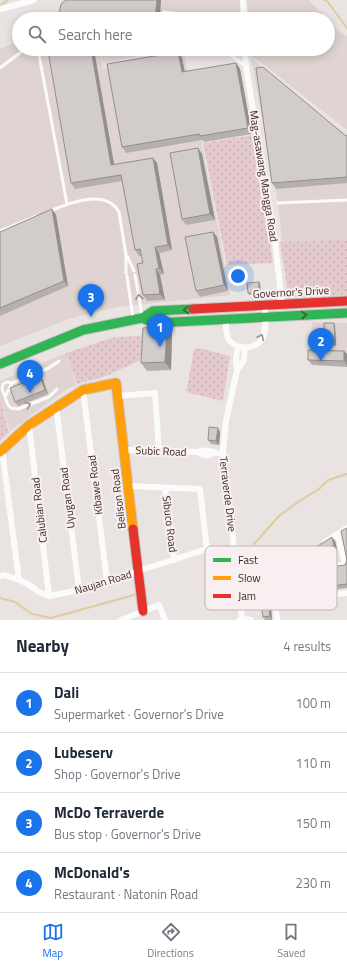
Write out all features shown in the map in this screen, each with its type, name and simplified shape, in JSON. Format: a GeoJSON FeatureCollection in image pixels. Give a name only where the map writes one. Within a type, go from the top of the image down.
{"type":"FeatureCollection","features":[{"type":"Feature","properties":{"kind":"main road","name":"Governor's Drive"},"geometry":{"type":"LineString","coordinates":[[0,364],[88,329],[138,319],[153,312],[347,301]]}},
{"type":"Feature","properties":{"kind":"main road","name":"Governor's Drive"},"geometry":{"type":"LineString","coordinates":[[138,319],[154,323],[347,313]]}},
{"type":"Feature","properties":{"kind":"main road","name":"Belison Road"},"geometry":{"type":"LineString","coordinates":[[83,390],[116,383],[143,611]]}},
{"type":"Feature","properties":{"kind":"main road"},"geometry":{"type":"LineString","coordinates":[[1,451],[29,425],[56,406],[83,390]]}},
{"type":"Feature","properties":{"kind":"street"},"geometry":{"type":"LineString","coordinates":[[0,9],[34,0]]}},
{"type":"Feature","properties":{"kind":"street"},"geometry":{"type":"LineString","coordinates":[[243,0],[244,12]]}},
{"type":"Feature","properties":{"kind":"street","name":"Mag-asawang Mangga Road"},"geometry":{"type":"LineString","coordinates":[[245,56],[271,212],[282,304]]}},
{"type":"Feature","properties":{"kind":"street"},"geometry":{"type":"LineString","coordinates":[[225,307],[227,335],[229,340],[238,347],[246,348],[252,347],[262,339],[264,333],[265,305]]}},
{"type":"Feature","properties":{"kind":"street","name":"Terraverde Drive"},"geometry":{"type":"LineString","coordinates":[[233,546],[223,454],[228,410],[237,371],[236,358],[238,347]]}},
{"type":"Feature","properties":{"kind":"street","name":"Terraverde Drive"},"geometry":{"type":"LineString","coordinates":[[237,371],[244,360],[246,348]]}},
{"type":"Feature","properties":{"kind":"street","name":"Kibawe Road"},"geometry":{"type":"LineString","coordinates":[[83,390],[107,581]]}},
{"type":"Feature","properties":{"kind":"street"},"geometry":{"type":"LineString","coordinates":[[117,396],[155,393],[159,451]]}},
{"type":"Feature","properties":{"kind":"street","name":"Uyugan Road"},"geometry":{"type":"LineString","coordinates":[[56,406],[79,590]]}},
{"type":"Feature","properties":{"kind":"street","name":"Calubian Road"},"geometry":{"type":"LineString","coordinates":[[29,425],[49,596]]}},
{"type":"Feature","properties":{"kind":"street","name":"Subic Road"},"geometry":{"type":"LineString","coordinates":[[124,450],[198,452],[202,455],[209,456],[213,453],[223,454]]}},
{"type":"Feature","properties":{"kind":"street"},"geometry":{"type":"LineString","coordinates":[[1,451],[19,580]]}},
{"type":"Feature","properties":{"kind":"street"},"geometry":{"type":"LineString","coordinates":[[128,486],[166,488]]}},
{"type":"Feature","properties":{"kind":"street","name":"Naujan Road"},"geometry":{"type":"LineString","coordinates":[[166,488],[200,489],[207,546]]}},
{"type":"Feature","properties":{"kind":"street","name":"Sibuco Road"},"geometry":{"type":"LineString","coordinates":[[166,488],[174,560]]}},
{"type":"Feature","properties":{"kind":"street"},"geometry":{"type":"LineString","coordinates":[[318,546],[347,528]]}},
{"type":"Feature","properties":{"kind":"street"},"geometry":{"type":"LineString","coordinates":[[337,566],[345,565],[338,534]]}},
{"type":"Feature","properties":{"kind":"street","name":"Naujan Road"},"geometry":{"type":"LineString","coordinates":[[49,596],[79,590],[205,550]]}},
{"type":"Feature","properties":{"kind":"street"},"geometry":{"type":"LineString","coordinates":[[0,576],[5,575],[19,580],[49,596]]}},
{"type":"Feature","properties":{"kind":"street"},"geometry":{"type":"LineString","coordinates":[[337,594],[347,593]]}},
{"type":"Feature","properties":{"kind":"street"},"geometry":{"type":"LineString","coordinates":[[121,620],[159,605],[164,620]]}},
{"type":"Feature","properties":{"kind":"street"},"geometry":{"type":"LineString","coordinates":[[276,610],[277,620]]}},
{"type":"Feature","properties":{"kind":"street"},"geometry":{"type":"LineString","coordinates":[[240,619],[251,620]]}},
{"type":"Feature","properties":{"kind":"lane"},"geometry":{"type":"LineString","coordinates":[[0,68],[15,56]]}},
{"type":"Feature","properties":{"kind":"lane"},"geometry":{"type":"LineString","coordinates":[[39,56],[66,204]]}},
{"type":"Feature","properties":{"kind":"lane"},"geometry":{"type":"LineString","coordinates":[[232,56],[246,67]]}},
{"type":"Feature","properties":{"kind":"lane"},"geometry":{"type":"LineString","coordinates":[[0,231],[66,204],[98,198],[112,203],[118,212],[126,255],[126,275],[138,319]]}},
{"type":"Feature","properties":{"kind":"lane"},"geometry":{"type":"LineString","coordinates":[[278,203],[347,200]]}},
{"type":"Feature","properties":{"kind":"lane"},"geometry":{"type":"LineString","coordinates":[[126,255],[135,273],[138,319]]}},
{"type":"Feature","properties":{"kind":"lane"},"geometry":{"type":"LineString","coordinates":[[57,389],[49,397],[18,409],[11,408],[8,405],[2,390],[2,386],[7,382],[12,383],[49,368],[59,361]]}},
{"type":"Feature","properties":{"kind":"lane"},"geometry":{"type":"LineString","coordinates":[[5,397],[12,383]]}},
{"type":"Feature","properties":{"kind":"shaded area"},"geometry":{"type":"Polygon","coordinates":[[[74,0],[240,0],[241,12],[64,12],[74,0]]]}},
{"type":"Feature","properties":{"kind":"shaded area"},"geometry":{"type":"Polygon","coordinates":[[[247,0],[308,0],[321,12],[248,12],[247,0]]]}},
{"type":"Feature","properties":{"kind":"shaded area"},"geometry":{"type":"Polygon","coordinates":[[[335,28],[347,36],[347,130],[267,67],[252,57],[335,56],[335,28]]]}},
{"type":"Feature","properties":{"kind":"shaded area"},"geometry":{"type":"Polygon","coordinates":[[[12,44],[12,56],[100,56],[103,69],[169,56],[185,56],[230,295],[118,307],[90,313],[69,319],[0,346],[0,49],[12,44]]]}},
{"type":"Feature","properties":{"kind":"shaded area"},"geometry":{"type":"Polygon","coordinates":[[[102,56],[138,56],[103,63],[102,56]]]}},
{"type":"Feature","properties":{"kind":"shaded area"},"geometry":{"type":"Polygon","coordinates":[[[251,58],[347,136],[347,296],[288,299],[278,203],[251,58]]]}},
{"type":"Feature","properties":{"kind":"shaded area"},"geometry":{"type":"Polygon","coordinates":[[[253,135],[273,263],[227,265],[203,143],[253,135]]]}},
{"type":"Feature","properties":{"kind":"shaded area"},"geometry":{"type":"Polygon","coordinates":[[[347,240],[347,294],[289,298],[280,242],[347,240]]]}},
{"type":"Feature","properties":{"kind":"shaded area"},"geometry":{"type":"Polygon","coordinates":[[[312,322],[347,323],[347,356],[311,355],[312,322]]]}},
{"type":"Feature","properties":{"kind":"shaded area"},"geometry":{"type":"Polygon","coordinates":[[[147,335],[145,358],[106,376],[77,384],[66,353],[111,338],[147,335]]]}},
{"type":"Feature","properties":{"kind":"shaded area"},"geometry":{"type":"Polygon","coordinates":[[[198,348],[230,356],[223,401],[186,392],[194,350],[198,348]]]}},
{"type":"Feature","properties":{"kind":"shaded area"},"geometry":{"type":"Polygon","coordinates":[[[66,353],[76,385],[64,391],[10,431],[0,398],[0,381],[66,353]]]}},
{"type":"Feature","properties":{"kind":"shaded area"},"geometry":{"type":"Polygon","coordinates":[[[0,399],[9,432],[0,441],[0,399]]]}},
{"type":"Feature","properties":{"kind":"building"},"geometry":{"type":"Polygon","coordinates":[[[66,0],[157,0],[156,12],[59,12],[61,4],[66,0]]]}},
{"type":"Feature","properties":{"kind":"building"},"geometry":{"type":"Polygon","coordinates":[[[49,56],[92,56],[111,165],[153,158],[168,245],[155,247],[159,268],[156,269],[160,294],[143,295],[137,264],[143,263],[140,249],[135,250],[121,175],[71,183],[49,56]]]}},
{"type":"Feature","properties":{"kind":"building"},"geometry":{"type":"Polygon","coordinates":[[[154,56],[179,56],[182,72],[236,63],[248,128],[200,136],[199,134],[122,147],[107,64],[154,56]]]}},
{"type":"Feature","properties":{"kind":"building"},"geometry":{"type":"Polygon","coordinates":[[[263,67],[346,136],[347,135],[347,177],[272,183],[256,68],[263,67]]]}},
{"type":"Feature","properties":{"kind":"building"},"geometry":{"type":"Polygon","coordinates":[[[198,148],[210,214],[182,219],[170,153],[198,148]]]}},
{"type":"Feature","properties":{"kind":"building"},"geometry":{"type":"Polygon","coordinates":[[[52,209],[64,281],[0,308],[0,232],[52,209]]]}},
{"type":"Feature","properties":{"kind":"building"},"geometry":{"type":"Polygon","coordinates":[[[213,232],[224,285],[196,291],[185,237],[213,232]]]}},
{"type":"Feature","properties":{"kind":"building"},"geometry":{"type":"Polygon","coordinates":[[[259,282],[259,293],[248,293],[247,283],[259,282]]]}},
{"type":"Feature","properties":{"kind":"building"},"geometry":{"type":"Polygon","coordinates":[[[324,323],[334,323],[335,344],[325,344],[324,323]]]}},
{"type":"Feature","properties":{"kind":"building"},"geometry":{"type":"Polygon","coordinates":[[[167,326],[165,362],[141,363],[143,328],[167,326]]]}},
{"type":"Feature","properties":{"kind":"building"},"geometry":{"type":"Polygon","coordinates":[[[308,350],[344,351],[344,361],[308,360],[308,350]]]}},
{"type":"Feature","properties":{"kind":"building"},"geometry":{"type":"Polygon","coordinates":[[[40,376],[45,390],[15,402],[10,388],[40,376]]]}},
{"type":"Feature","properties":{"kind":"building"},"geometry":{"type":"Polygon","coordinates":[[[209,427],[218,428],[216,441],[208,440],[209,427]]]}},
{"type":"Feature","properties":{"kind":"building"},"geometry":{"type":"Polygon","coordinates":[[[347,528],[347,560],[341,531],[347,528]]]}},
{"type":"Feature","properties":{"kind":"building"},"geometry":{"type":"Polygon","coordinates":[[[332,537],[334,545],[332,546],[318,546],[332,537]]]}},
{"type":"Feature","properties":{"kind":"building"},"geometry":{"type":"Polygon","coordinates":[[[347,560],[347,584],[337,585],[337,566],[345,565],[347,560]]]}},
{"type":"Feature","properties":{"kind":"building"},"geometry":{"type":"Polygon","coordinates":[[[262,610],[269,610],[270,616],[263,617],[262,610]]]}},
{"type":"Feature","properties":{"kind":"waterway"},"geometry":{"type":"LineString","coordinates":[[0,6],[8,0]]}},
{"type":"Feature","properties":{"kind":"waterway"},"geometry":{"type":"LineString","coordinates":[[324,0],[327,1],[347,28]]}},
{"type":"Feature","properties":{"kind":"waterway"},"geometry":{"type":"LineString","coordinates":[[254,544],[279,516],[319,489],[328,480],[347,474]]}},
{"type":"Feature","properties":{"kind":"waterway"},"geometry":{"type":"LineString","coordinates":[[0,598],[15,602],[32,614],[51,618],[134,595]]}},
{"type":"Feature","properties":{"kind":"traffic: fast"},"geometry":{"type":"LineString","coordinates":[[0,364],[83,330],[142,318],[153,311],[193,309]]}},
{"type":"Feature","properties":{"kind":"traffic: fast"},"geometry":{"type":"LineString","coordinates":[[142,318],[155,323],[347,313]]}},
{"type":"Feature","properties":{"kind":"traffic: slow"},"geometry":{"type":"LineString","coordinates":[[0,452],[29,425],[83,390],[116,383],[133,529]]}},
{"type":"Feature","properties":{"kind":"traffic: jam"},"geometry":{"type":"LineString","coordinates":[[193,309],[347,301]]}},
{"type":"Feature","properties":{"kind":"traffic: jam"},"geometry":{"type":"LineString","coordinates":[[133,529],[143,611]]}},
{"type":"Feature","properties":{"kind":"place","name":"McDo Terraverde"},"geometry":{"type":"Point","coordinates":[91,317]}},
{"type":"Feature","properties":{"kind":"place","name":"Dali"},"geometry":{"type":"Point","coordinates":[160,347]}},
{"type":"Feature","properties":{"kind":"place","name":"Lubeserv"},"geometry":{"type":"Point","coordinates":[321,361]}},
{"type":"Feature","properties":{"kind":"place","name":"McDonald's"},"geometry":{"type":"Point","coordinates":[30,393]}}]}
